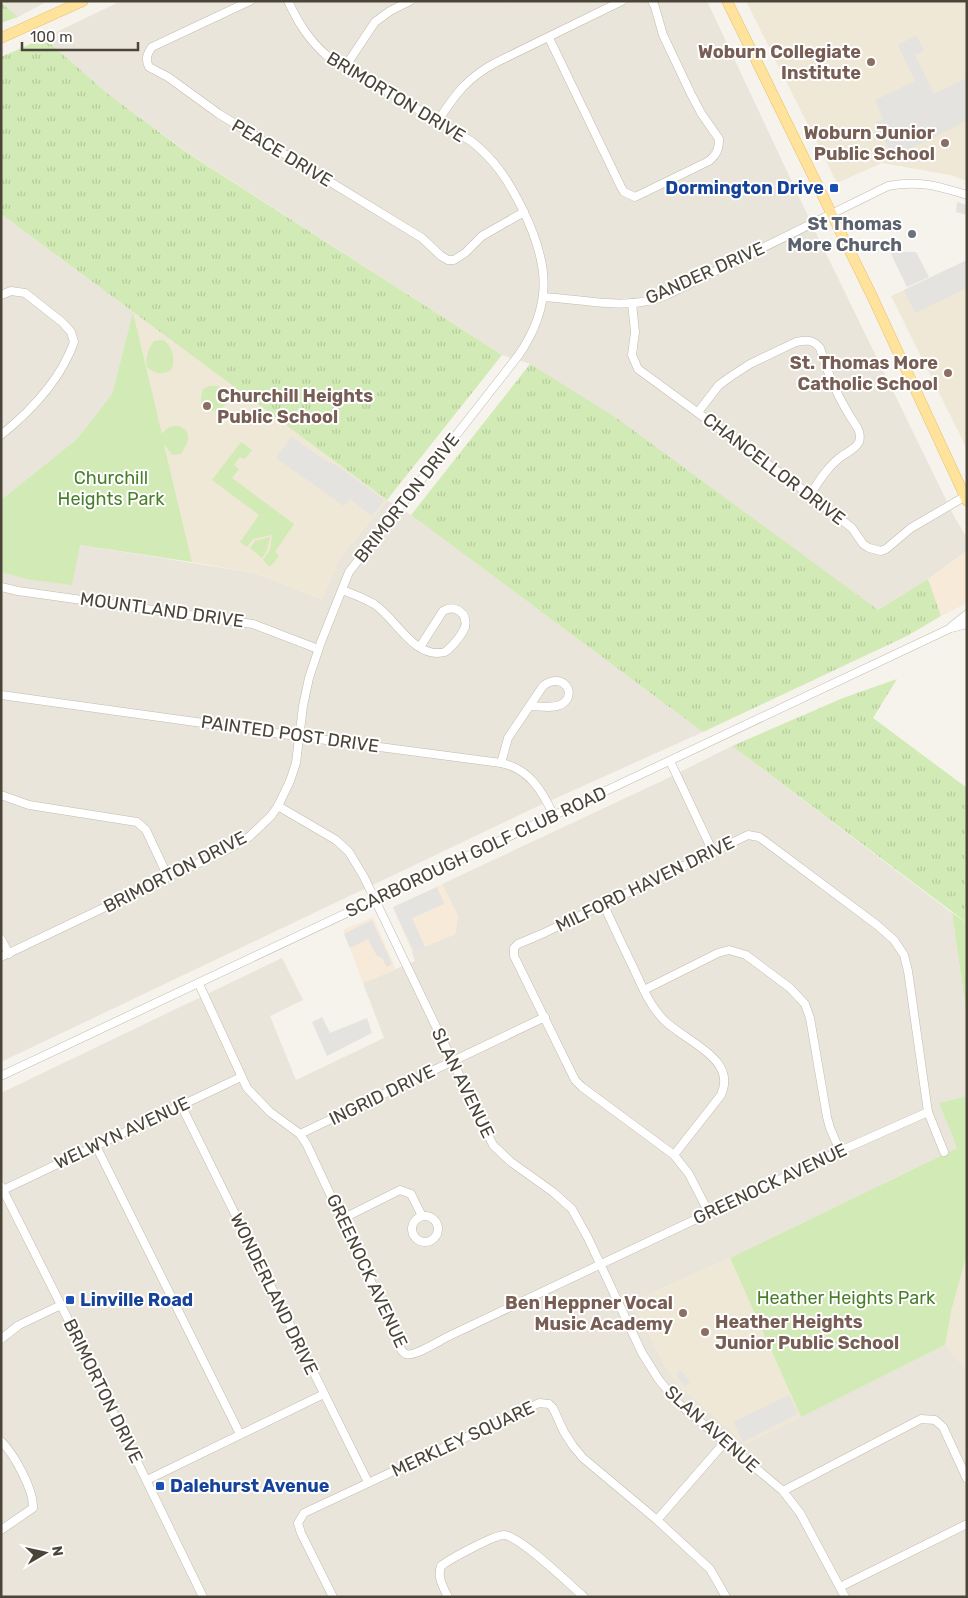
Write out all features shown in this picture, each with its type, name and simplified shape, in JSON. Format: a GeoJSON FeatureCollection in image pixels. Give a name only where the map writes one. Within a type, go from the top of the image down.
{"type":"FeatureCollection","features":[{"type":"Feature","properties":{"kind":"main road"},"geometry":{"type":"LineString","coordinates":[[1,38],[83,1]]}},
{"type":"Feature","properties":{"kind":"main road"},"geometry":{"type":"LineString","coordinates":[[727,1],[871,294],[966,499]]}},
{"type":"Feature","properties":{"kind":"street","name":"PEACE DRIVE"},"geometry":{"type":"LineString","coordinates":[[250,1],[152,47],[146,58],[149,67],[168,77],[219,114],[422,238],[448,260],[459,258],[482,236],[524,212]]}},
{"type":"Feature","properties":{"kind":"street","name":"BRIMORTON DRIVE"},"geometry":{"type":"LineString","coordinates":[[5,955],[235,846],[259,828],[278,806],[296,763],[298,736],[309,678],[318,648],[346,578],[360,556],[526,344],[538,319],[543,297],[544,272],[533,232],[508,181],[486,153],[438,121],[332,60],[312,43],[301,27],[288,1]]}},
{"type":"Feature","properties":{"kind":"street"},"geometry":{"type":"LineString","coordinates":[[345,67],[375,22],[390,11],[410,1]]}},
{"type":"Feature","properties":{"kind":"street"},"geometry":{"type":"LineString","coordinates":[[438,121],[450,100],[473,77],[497,62],[622,1]]}},
{"type":"Feature","properties":{"kind":"street"},"geometry":{"type":"LineString","coordinates":[[549,38],[624,192],[635,197],[709,161],[717,153],[719,139],[701,113],[691,94],[663,35],[652,1]]}},
{"type":"Feature","properties":{"kind":"street"},"geometry":{"type":"LineString","coordinates":[[831,214],[882,188],[902,183],[925,183],[967,194]]}},
{"type":"Feature","properties":{"kind":"street","name":"GANDER DRIVE"},"geometry":{"type":"LineString","coordinates":[[543,297],[632,303],[656,300],[831,214]]}},
{"type":"Feature","properties":{"kind":"street"},"geometry":{"type":"LineString","coordinates":[[1,295],[11,291],[25,293],[62,322],[71,332],[74,342],[60,370],[41,396],[18,422],[1,435]]}},
{"type":"Feature","properties":{"kind":"street","name":"CHANCELLOR DRIVE"},"geometry":{"type":"LineString","coordinates":[[632,303],[634,332],[632,356],[638,369],[810,495],[852,528],[868,548],[881,551],[886,549],[911,528],[928,517],[966,499]]}},
{"type":"Feature","properties":{"kind":"street"},"geometry":{"type":"LineString","coordinates":[[698,412],[719,385],[750,364],[796,342],[804,340],[816,343],[820,348],[838,398],[858,428],[860,441],[826,470],[810,495]]}},
{"type":"Feature","properties":{"kind":"street","name":"MOUNTLAND DRIVE"},"geometry":{"type":"LineString","coordinates":[[1,587],[254,624],[318,648]]}},
{"type":"Feature","properties":{"kind":"street"},"geometry":{"type":"LineString","coordinates":[[342,590],[374,604],[387,615],[401,632],[420,647],[438,654],[448,650],[464,630],[465,621],[461,612],[455,608],[443,611],[420,647]]}},
{"type":"Feature","properties":{"kind":"street","name":"SCARBOROUGH GOLF CLUB ROAD"},"geometry":{"type":"LineString","coordinates":[[951,628],[967,614]]}},
{"type":"Feature","properties":{"kind":"street","name":"SCARBOROUGH GOLF CLUB ROAD"},"geometry":{"type":"LineString","coordinates":[[1,1076],[951,628],[967,624]]}},
{"type":"Feature","properties":{"kind":"street"},"geometry":{"type":"LineString","coordinates":[[501,763],[508,738],[531,706],[539,690],[550,681],[560,680],[568,688],[569,693],[565,703],[561,705],[547,707],[531,706]]}},
{"type":"Feature","properties":{"kind":"street","name":"PAINTED POST DRIVE"},"geometry":{"type":"LineString","coordinates":[[1,695],[512,765],[538,784],[554,816]]}},
{"type":"Feature","properties":{"kind":"street"},"geometry":{"type":"LineString","coordinates":[[670,761],[713,852]]}},
{"type":"Feature","properties":{"kind":"street"},"geometry":{"type":"LineString","coordinates":[[1,794],[29,805],[137,822],[146,830],[168,877]]}},
{"type":"Feature","properties":{"kind":"street","name":"SLAN AVENUE"},"geometry":{"type":"LineString","coordinates":[[278,806],[324,832],[343,846],[357,865],[493,1145],[511,1162],[558,1196],[572,1210],[601,1264],[642,1353],[659,1380],[678,1403],[783,1491],[800,1513],[845,1597]]}},
{"type":"Feature","properties":{"kind":"street","name":"MILFORD HAVEN DRIVE"},"geometry":{"type":"LineString","coordinates":[[709,1213],[689,1174],[674,1155],[575,1080],[514,956],[514,948],[525,940],[604,905],[748,835],[759,838],[877,925],[894,940],[904,955],[908,971],[928,1112],[944,1152]]}},
{"type":"Feature","properties":{"kind":"street"},"geometry":{"type":"LineString","coordinates":[[604,905],[653,1008],[674,1029],[715,1057],[723,1070],[724,1083],[721,1095],[674,1155]]}},
{"type":"Feature","properties":{"kind":"street"},"geometry":{"type":"LineString","coordinates":[[1,939],[5,955]]}},
{"type":"Feature","properties":{"kind":"street"},"geometry":{"type":"LineString","coordinates":[[644,990],[718,953],[729,950],[746,955],[790,988],[799,996],[808,1009],[827,1117],[840,1151]]}},
{"type":"Feature","properties":{"kind":"street","name":"GREENOCK AVENUE"},"geometry":{"type":"LineString","coordinates":[[199,984],[247,1088],[259,1102],[300,1134],[397,1336],[400,1350],[406,1354],[424,1349],[840,1151],[928,1112]]}},
{"type":"Feature","properties":{"kind":"street","name":"INGRID DRIVE"},"geometry":{"type":"LineString","coordinates":[[300,1134],[544,1017]]}},
{"type":"Feature","properties":{"kind":"street","name":"WELWYN AVENUE"},"geometry":{"type":"LineString","coordinates":[[2,1189],[241,1076]]}},
{"type":"Feature","properties":{"kind":"street","name":"WONDERLAND DRIVE"},"geometry":{"type":"LineString","coordinates":[[181,1105],[368,1482]]}},
{"type":"Feature","properties":{"kind":"street"},"geometry":{"type":"LineString","coordinates":[[96,1146],[240,1434]]}},
{"type":"Feature","properties":{"kind":"street","name":"BRIMORTON DRIVE"},"geometry":{"type":"LineString","coordinates":[[2,1189],[61,1305],[203,1597]]}},
{"type":"Feature","properties":{"kind":"street"},"geometry":{"type":"LineString","coordinates":[[342,1218],[400,1190],[411,1194],[422,1216]]}},
{"type":"Feature","properties":{"kind":"street"},"geometry":{"type":"LineString","coordinates":[[1,1339],[19,1325],[61,1305]]}},
{"type":"Feature","properties":{"kind":"street"},"geometry":{"type":"LineString","coordinates":[[147,1480],[324,1394]]}},
{"type":"Feature","properties":{"kind":"street","name":"MERKLEY SQUARE"},"geometry":{"type":"LineString","coordinates":[[333,1597],[300,1533],[298,1523],[304,1513],[533,1404],[544,1403],[553,1408],[572,1446],[583,1458],[657,1520],[710,1569],[726,1597]]}},
{"type":"Feature","properties":{"kind":"street"},"geometry":{"type":"LineString","coordinates":[[783,1491],[921,1419],[935,1420],[943,1427],[967,1479]]}},
{"type":"Feature","properties":{"kind":"street"},"geometry":{"type":"LineString","coordinates":[[1,1441],[14,1458],[33,1503],[33,1508],[1,1530]]}},
{"type":"Feature","properties":{"kind":"street"},"geometry":{"type":"LineString","coordinates":[[657,1520],[724,1442]]}},
{"type":"Feature","properties":{"kind":"street"},"geometry":{"type":"LineString","coordinates":[[840,1587],[967,1524]]}},
{"type":"Feature","properties":{"kind":"street"},"geometry":{"type":"LineString","coordinates":[[448,1597],[440,1581],[440,1566],[462,1553],[502,1535],[512,1537],[525,1546],[584,1597]]}},
{"type":"Feature","properties":{"kind":"shaded area"},"geometry":{"type":"Polygon","coordinates":[[[1,1],[48,1],[18,17],[1,1]]]}},
{"type":"Feature","properties":{"kind":"shaded area"},"geometry":{"type":"Polygon","coordinates":[[[121,1],[508,1],[509,3],[514,1],[707,1],[816,233],[954,516],[967,538],[967,551],[928,579],[878,610],[530,364],[502,355],[187,152],[108,94],[44,38],[121,1]]]}},
{"type":"Feature","properties":{"kind":"shaded area","name":"Woburn Collegiate Institute"},"geometry":{"type":"Polygon","coordinates":[[[746,1],[967,1],[967,181],[950,175],[882,163],[837,183],[746,1]]]}},
{"type":"Feature","properties":{"kind":"shaded area"},"geometry":{"type":"Polygon","coordinates":[[[917,35],[924,51],[915,55],[934,94],[967,78],[967,121],[893,157],[876,122],[883,119],[875,100],[915,81],[898,45],[917,35]]]}},
{"type":"Feature","properties":{"kind":"shaded area"},"geometry":{"type":"Polygon","coordinates":[[[957,202],[967,205],[967,215],[956,212],[957,202]]]}},
{"type":"Feature","properties":{"kind":"shaded area"},"geometry":{"type":"Polygon","coordinates":[[[1,214],[133,312],[112,394],[77,439],[1,500],[1,214]]]}},
{"type":"Feature","properties":{"kind":"shaded area"},"geometry":{"type":"Polygon","coordinates":[[[890,252],[916,252],[929,277],[907,287],[890,252]]]}},
{"type":"Feature","properties":{"kind":"shaded area","name":"St. Thomas More Catholic School"},"geometry":{"type":"Polygon","coordinates":[[[967,260],[967,449],[891,296],[967,260]]]}},
{"type":"Feature","properties":{"kind":"shaded area"},"geometry":{"type":"Polygon","coordinates":[[[967,260],[967,288],[915,313],[904,290],[967,260]]]}},
{"type":"Feature","properties":{"kind":"shaded area","name":"Churchill Heights Public School"},"geometry":{"type":"Polygon","coordinates":[[[133,312],[387,500],[339,559],[322,599],[255,573],[192,562],[133,312]]]}},
{"type":"Feature","properties":{"kind":"shaded area"},"geometry":{"type":"Polygon","coordinates":[[[292,437],[323,459],[339,467],[384,500],[372,516],[350,499],[344,506],[276,458],[292,437]]]}},
{"type":"Feature","properties":{"kind":"shaded area"},"geometry":{"type":"Polygon","coordinates":[[[387,500],[411,515],[703,732],[534,808],[1,1062],[1,572],[26,579],[80,545],[255,573],[322,599],[339,559],[387,500]]]}},
{"type":"Feature","properties":{"kind":"shaded area"},"geometry":{"type":"Polygon","coordinates":[[[967,551],[967,603],[941,616],[928,579],[967,551]]]}},
{"type":"Feature","properties":{"kind":"shaded area"},"geometry":{"type":"Polygon","coordinates":[[[732,746],[952,913],[967,1017],[967,1096],[939,1103],[957,1148],[730,1258],[632,1302],[745,1444],[945,1345],[967,1370],[967,1597],[1,1597],[1,1093],[282,958],[303,1000],[270,1016],[296,1080],[384,1038],[363,983],[415,961],[412,952],[455,934],[458,916],[442,884],[732,746]]]}},
{"type":"Feature","properties":{"kind":"shaded area"},"geometry":{"type":"Polygon","coordinates":[[[442,884],[458,916],[455,934],[412,952],[393,908],[442,884]]]}},
{"type":"Feature","properties":{"kind":"shaded area"},"geometry":{"type":"Polygon","coordinates":[[[437,887],[444,904],[412,918],[425,947],[414,952],[393,907],[437,887]]]}},
{"type":"Feature","properties":{"kind":"shaded area"},"geometry":{"type":"Polygon","coordinates":[[[373,917],[396,969],[363,983],[343,930],[373,917]]]}},
{"type":"Feature","properties":{"kind":"shaded area"},"geometry":{"type":"Polygon","coordinates":[[[372,920],[392,964],[387,967],[382,958],[377,956],[368,939],[350,948],[344,934],[372,920]]]}},
{"type":"Feature","properties":{"kind":"shaded area"},"geometry":{"type":"Polygon","coordinates":[[[322,1017],[330,1033],[367,1018],[372,1033],[327,1056],[312,1022],[322,1017]]]}},
{"type":"Feature","properties":{"kind":"shaded area","name":"Heather Heights Junior Public School"},"geometry":{"type":"Polygon","coordinates":[[[730,1258],[801,1417],[745,1444],[679,1386],[662,1362],[632,1302],[730,1258]]]}},
{"type":"Feature","properties":{"kind":"shaded area"},"geometry":{"type":"Polygon","coordinates":[[[965,1260],[967,1260],[967,1370],[945,1345],[952,1308],[965,1260]]]}},
{"type":"Feature","properties":{"kind":"shaded area"},"geometry":{"type":"Polygon","coordinates":[[[681,1370],[690,1382],[685,1387],[676,1375],[681,1370]]]}},
{"type":"Feature","properties":{"kind":"shaded area"},"geometry":{"type":"Polygon","coordinates":[[[789,1395],[798,1414],[743,1442],[733,1422],[789,1395]]]}},
{"type":"Feature","properties":{"kind":"green space"},"geometry":{"type":"Polygon","coordinates":[[[1,2],[18,17],[1,23],[1,2]]]}},
{"type":"Feature","properties":{"kind":"green space"},"geometry":{"type":"Polygon","coordinates":[[[44,38],[108,94],[186,152],[502,355],[387,500],[1,214],[1,57],[44,38]]]}},
{"type":"Feature","properties":{"kind":"green space","name":"Churchill Heights Park"},"geometry":{"type":"Polygon","coordinates":[[[133,312],[162,434],[170,427],[178,426],[185,430],[188,438],[181,454],[172,455],[164,444],[192,562],[80,545],[72,585],[26,579],[1,572],[1,500],[77,439],[112,394],[133,312]]]}},
{"type":"Feature","properties":{"kind":"green space"},"geometry":{"type":"Polygon","coordinates":[[[163,340],[171,349],[173,365],[172,369],[165,373],[159,373],[147,367],[146,363],[149,350],[154,341],[163,340]]]}},
{"type":"Feature","properties":{"kind":"green space"},"geometry":{"type":"Polygon","coordinates":[[[530,364],[615,417],[878,610],[928,579],[941,616],[907,636],[703,732],[411,515],[530,364]]]}},
{"type":"Feature","properties":{"kind":"green space"},"geometry":{"type":"Polygon","coordinates":[[[209,386],[217,386],[230,391],[231,397],[220,409],[205,409],[201,404],[203,389],[209,386]]]}},
{"type":"Feature","properties":{"kind":"green space"},"geometry":{"type":"Polygon","coordinates":[[[241,442],[252,450],[245,459],[240,457],[234,465],[239,469],[232,478],[294,524],[275,552],[279,556],[270,567],[263,560],[270,550],[272,535],[253,539],[247,547],[240,542],[259,515],[212,480],[241,442]]]}},
{"type":"Feature","properties":{"kind":"green space"},"geometry":{"type":"Polygon","coordinates":[[[270,537],[267,550],[262,558],[250,548],[255,541],[270,537]]]}},
{"type":"Feature","properties":{"kind":"green space"},"geometry":{"type":"Polygon","coordinates":[[[897,679],[873,718],[967,788],[967,923],[732,746],[843,698],[897,679]]]}},
{"type":"Feature","properties":{"kind":"green space"},"geometry":{"type":"Polygon","coordinates":[[[952,913],[967,923],[967,1017],[952,913]]]}},
{"type":"Feature","properties":{"kind":"green space","name":"Heather Heights Park"},"geometry":{"type":"Polygon","coordinates":[[[967,1096],[967,1260],[965,1261],[952,1308],[945,1345],[801,1417],[730,1258],[957,1148],[939,1103],[967,1096]]]}},
{"type":"Feature","properties":{"kind":"place","name":"Woburn Collegiate Institute"},"geometry":{"type":"Point","coordinates":[871,62]}},
{"type":"Feature","properties":{"kind":"place","name":"Woburn Junior Public School"},"geometry":{"type":"Point","coordinates":[945,143]}},
{"type":"Feature","properties":{"kind":"place","name":"Dormington Drive"},"geometry":{"type":"Point","coordinates":[834,188]}},
{"type":"Feature","properties":{"kind":"place","name":"St Thomas More Church"},"geometry":{"type":"Point","coordinates":[912,234]}},
{"type":"Feature","properties":{"kind":"place","name":"St. Thomas More Catholic School"},"geometry":{"type":"Point","coordinates":[948,373]}},
{"type":"Feature","properties":{"kind":"place","name":"Churchill Heights Public School"},"geometry":{"type":"Point","coordinates":[207,406]}},
{"type":"Feature","properties":{"kind":"place","name":"Linville Road"},"geometry":{"type":"Point","coordinates":[70,1300]}},
{"type":"Feature","properties":{"kind":"place","name":"Ben Heppner Vocal Music Academy"},"geometry":{"type":"Point","coordinates":[683,1313]}},
{"type":"Feature","properties":{"kind":"place","name":"Heather Heights Junior Public School"},"geometry":{"type":"Point","coordinates":[705,1332]}},
{"type":"Feature","properties":{"kind":"place","name":"Dalehurst Avenue"},"geometry":{"type":"Point","coordinates":[160,1486]}}]}
